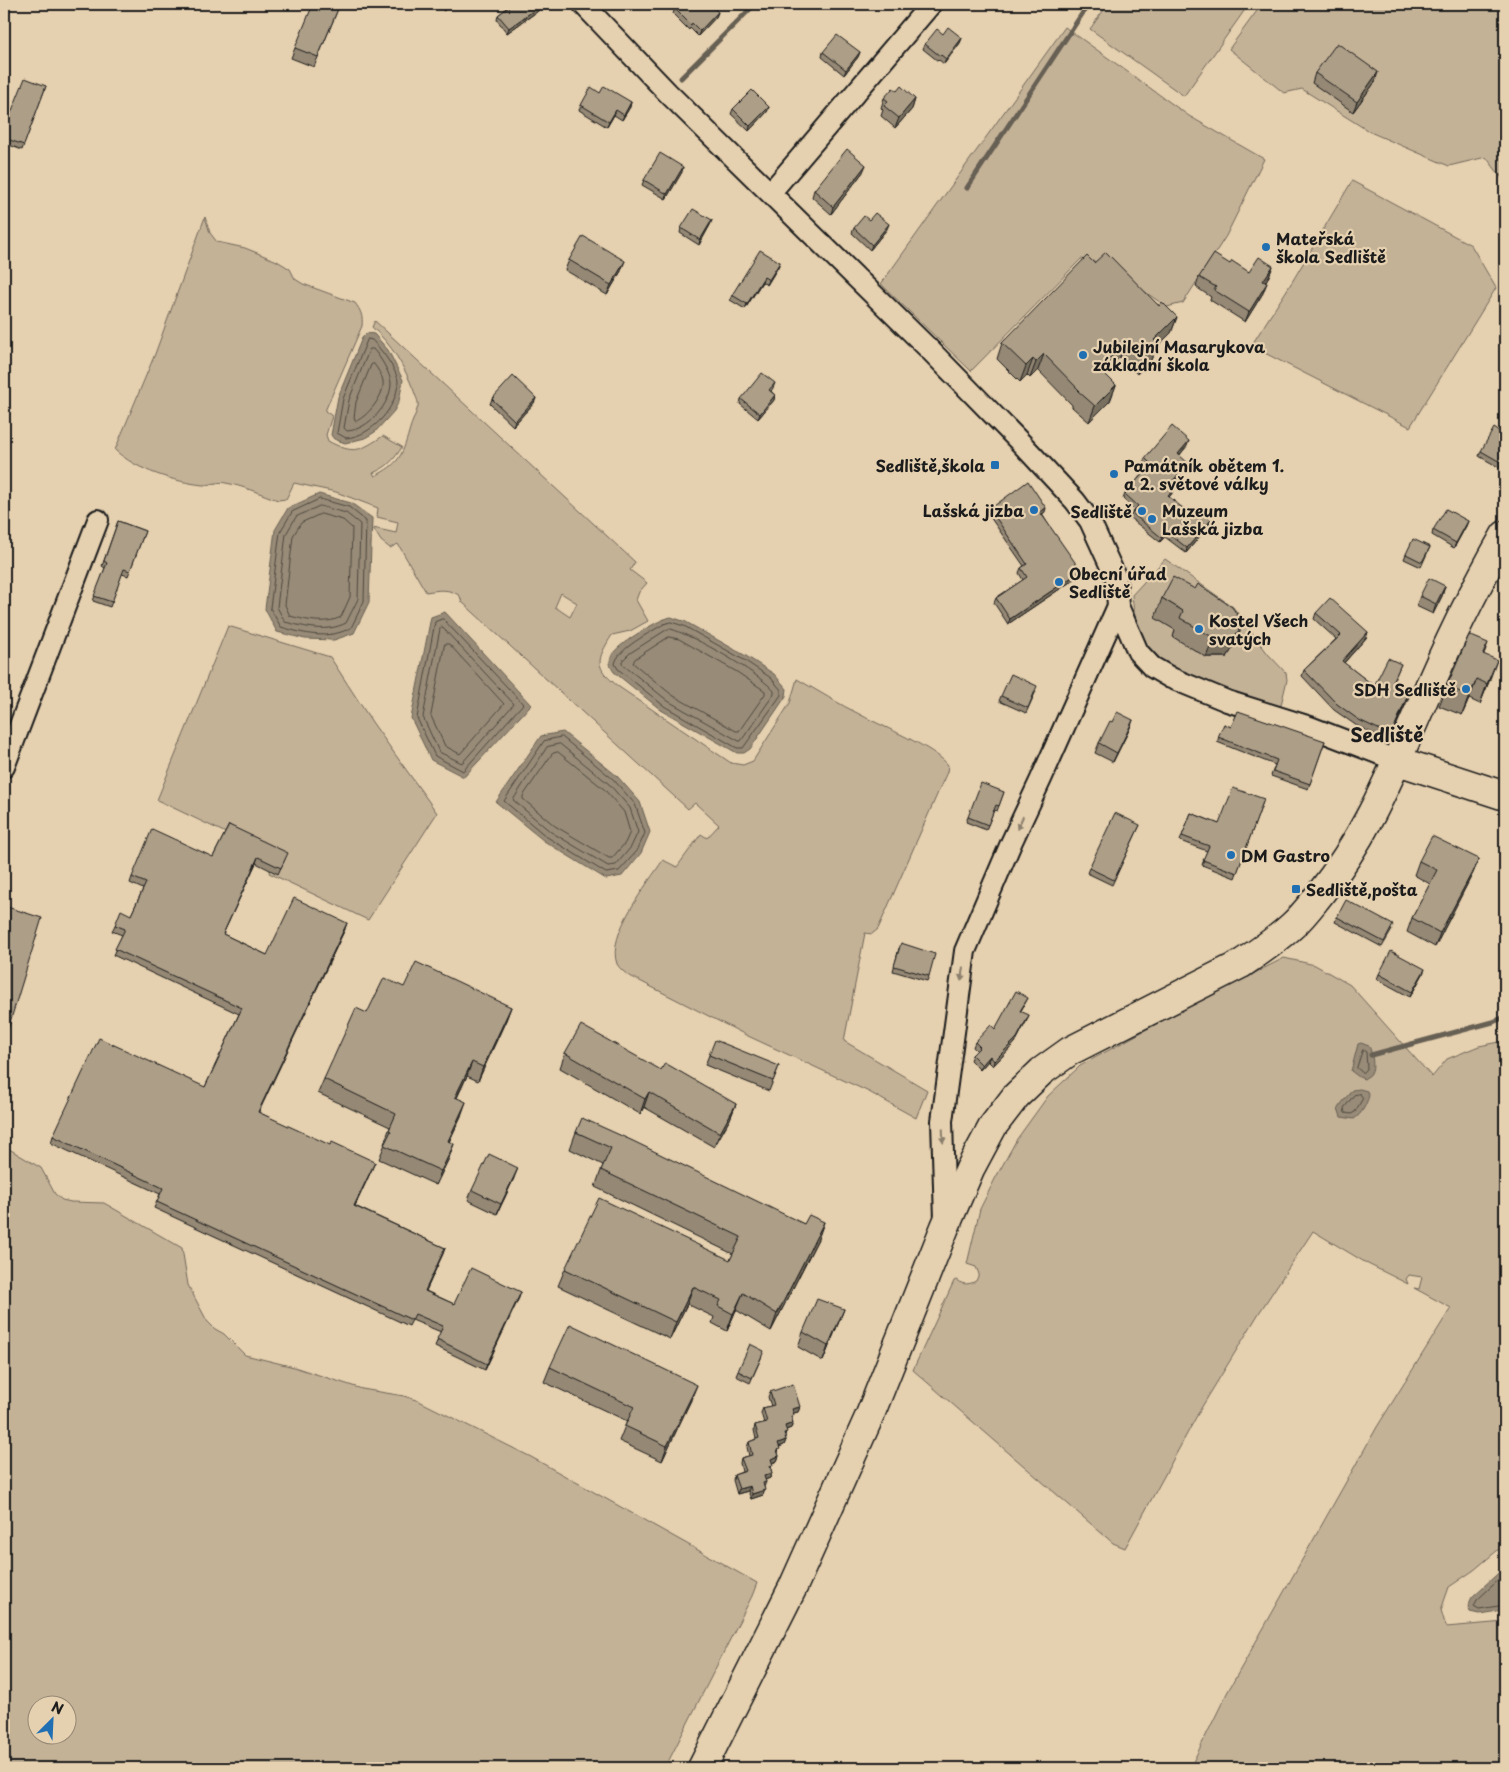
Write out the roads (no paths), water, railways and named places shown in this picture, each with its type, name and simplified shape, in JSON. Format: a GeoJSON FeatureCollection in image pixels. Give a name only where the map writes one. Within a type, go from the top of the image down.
{"type":"FeatureCollection","features":[{"type":"Feature","properties":{"kind":"main road"},"geometry":{"type":"LineString","coordinates":[[702,1768],[797,1578],[870,1415],[945,1227],[982,1145],[993,1126],[1016,1096],[1042,1071],[1070,1051],[1241,964],[1284,933],[1314,902],[1361,836],[1398,761],[1461,617],[1505,536]]}},
{"type":"Feature","properties":{"kind":"main road"},"geometry":{"type":"LineString","coordinates":[[1398,761],[1505,796]]}},
{"type":"Feature","properties":{"kind":"street"},"geometry":{"type":"LineString","coordinates":[[583,4],[668,93],[771,192],[1010,431],[1075,501],[1090,521],[1116,578],[1118,606],[1138,652],[1152,667],[1171,678],[1227,701],[1346,740],[1398,761]]}},
{"type":"Feature","properties":{"kind":"street"},"geometry":{"type":"LineString","coordinates":[[771,192],[931,4]]}},
{"type":"Feature","properties":{"kind":"street"},"geometry":{"type":"LineString","coordinates":[[4,767],[98,520]]}},
{"type":"Feature","properties":{"kind":"street"},"geometry":{"type":"LineString","coordinates":[[945,1227],[942,1121],[965,951],[1012,841],[1118,606]]}},
{"type":"Feature","properties":{"kind":"water"},"geometry":{"type":"Polygon","coordinates":[[[367,333],[374,334],[388,350],[403,380],[399,401],[394,411],[375,432],[365,438],[345,443],[334,439],[331,435],[338,397],[362,338],[367,333]]]}},
{"type":"Feature","properties":{"kind":"water"},"geometry":{"type":"Polygon","coordinates":[[[319,494],[351,503],[372,518],[369,602],[354,633],[334,640],[305,639],[277,632],[265,609],[275,530],[288,508],[319,494]]]}},
{"type":"Feature","properties":{"kind":"water"},"geometry":{"type":"Polygon","coordinates":[[[445,612],[531,705],[464,777],[431,760],[411,718],[431,617],[445,612]]]}},
{"type":"Feature","properties":{"kind":"water"},"geometry":{"type":"Polygon","coordinates":[[[671,617],[686,622],[746,656],[774,674],[787,689],[786,696],[750,749],[744,753],[737,753],[661,710],[614,672],[609,664],[613,653],[624,643],[649,627],[671,617]]]}},
{"type":"Feature","properties":{"kind":"water"},"geometry":{"type":"Polygon","coordinates":[[[563,732],[617,776],[640,802],[650,832],[641,853],[622,876],[606,879],[544,841],[496,802],[541,736],[563,732]]]}},
{"type":"Feature","properties":{"kind":"water"},"geometry":{"type":"Polygon","coordinates":[[[1361,1043],[1369,1046],[1373,1060],[1372,1071],[1364,1079],[1351,1071],[1358,1044],[1361,1043]]]}},
{"type":"Feature","properties":{"kind":"water"},"geometry":{"type":"Polygon","coordinates":[[[1360,1089],[1367,1091],[1369,1096],[1361,1112],[1354,1119],[1341,1117],[1338,1108],[1352,1090],[1360,1089]]]}},
{"type":"Feature","properties":{"kind":"water"},"geometry":{"type":"Polygon","coordinates":[[[1505,1567],[1505,1610],[1479,1614],[1470,1612],[1468,1606],[1472,1597],[1505,1567]]]}},
{"type":"Feature","properties":{"kind":"waterway"},"geometry":{"type":"LineString","coordinates":[[681,78],[755,4]]}},
{"type":"Feature","properties":{"kind":"waterway"},"geometry":{"type":"LineString","coordinates":[[967,188],[1084,11],[1091,4]]}},
{"type":"Feature","properties":{"kind":"waterway"},"geometry":{"type":"LineString","coordinates":[[1371,1055],[1493,1022],[1505,1017]]}},
{"type":"Feature","properties":{"kind":"place","name":"Mateřská škola Sedliště"},"geometry":{"type":"Point","coordinates":[1266,247]}},
{"type":"Feature","properties":{"kind":"place","name":"Jubilejní Masarykova základní škola"},"geometry":{"type":"Point","coordinates":[1083,355]}},
{"type":"Feature","properties":{"kind":"place","name":"Sedliště,škola"},"geometry":{"type":"Point","coordinates":[995,465]}},
{"type":"Feature","properties":{"kind":"place","name":"Památník obětem 1. a 2. světové války"},"geometry":{"type":"Point","coordinates":[1114,474]}},
{"type":"Feature","properties":{"kind":"place","name":"Lašská jizba"},"geometry":{"type":"Point","coordinates":[1034,510]}},
{"type":"Feature","properties":{"kind":"place","name":"Sedliště"},"geometry":{"type":"Point","coordinates":[1142,511]}},
{"type":"Feature","properties":{"kind":"place","name":"Muzeum Lašská jizba"},"geometry":{"type":"Point","coordinates":[1152,519]}},
{"type":"Feature","properties":{"kind":"place","name":"Obecní úřad Sedliště"},"geometry":{"type":"Point","coordinates":[1059,582]}},
{"type":"Feature","properties":{"kind":"place","name":"Kostel Všech svatých"},"geometry":{"type":"Point","coordinates":[1199,629]}},
{"type":"Feature","properties":{"kind":"place","name":"SDH Sedliště"},"geometry":{"type":"Point","coordinates":[1466,689]}},
{"type":"Feature","properties":{"kind":"place","name":"DM Gastro"},"geometry":{"type":"Point","coordinates":[1231,855]}},
{"type":"Feature","properties":{"kind":"place","name":"Sedliště,pošta"},"geometry":{"type":"Point","coordinates":[1296,889]}},
{"type":"Feature","properties":{"kind":"district","name":"Sedliště"},"geometry":{"type":"Point","coordinates":[1387,734]}}]}
